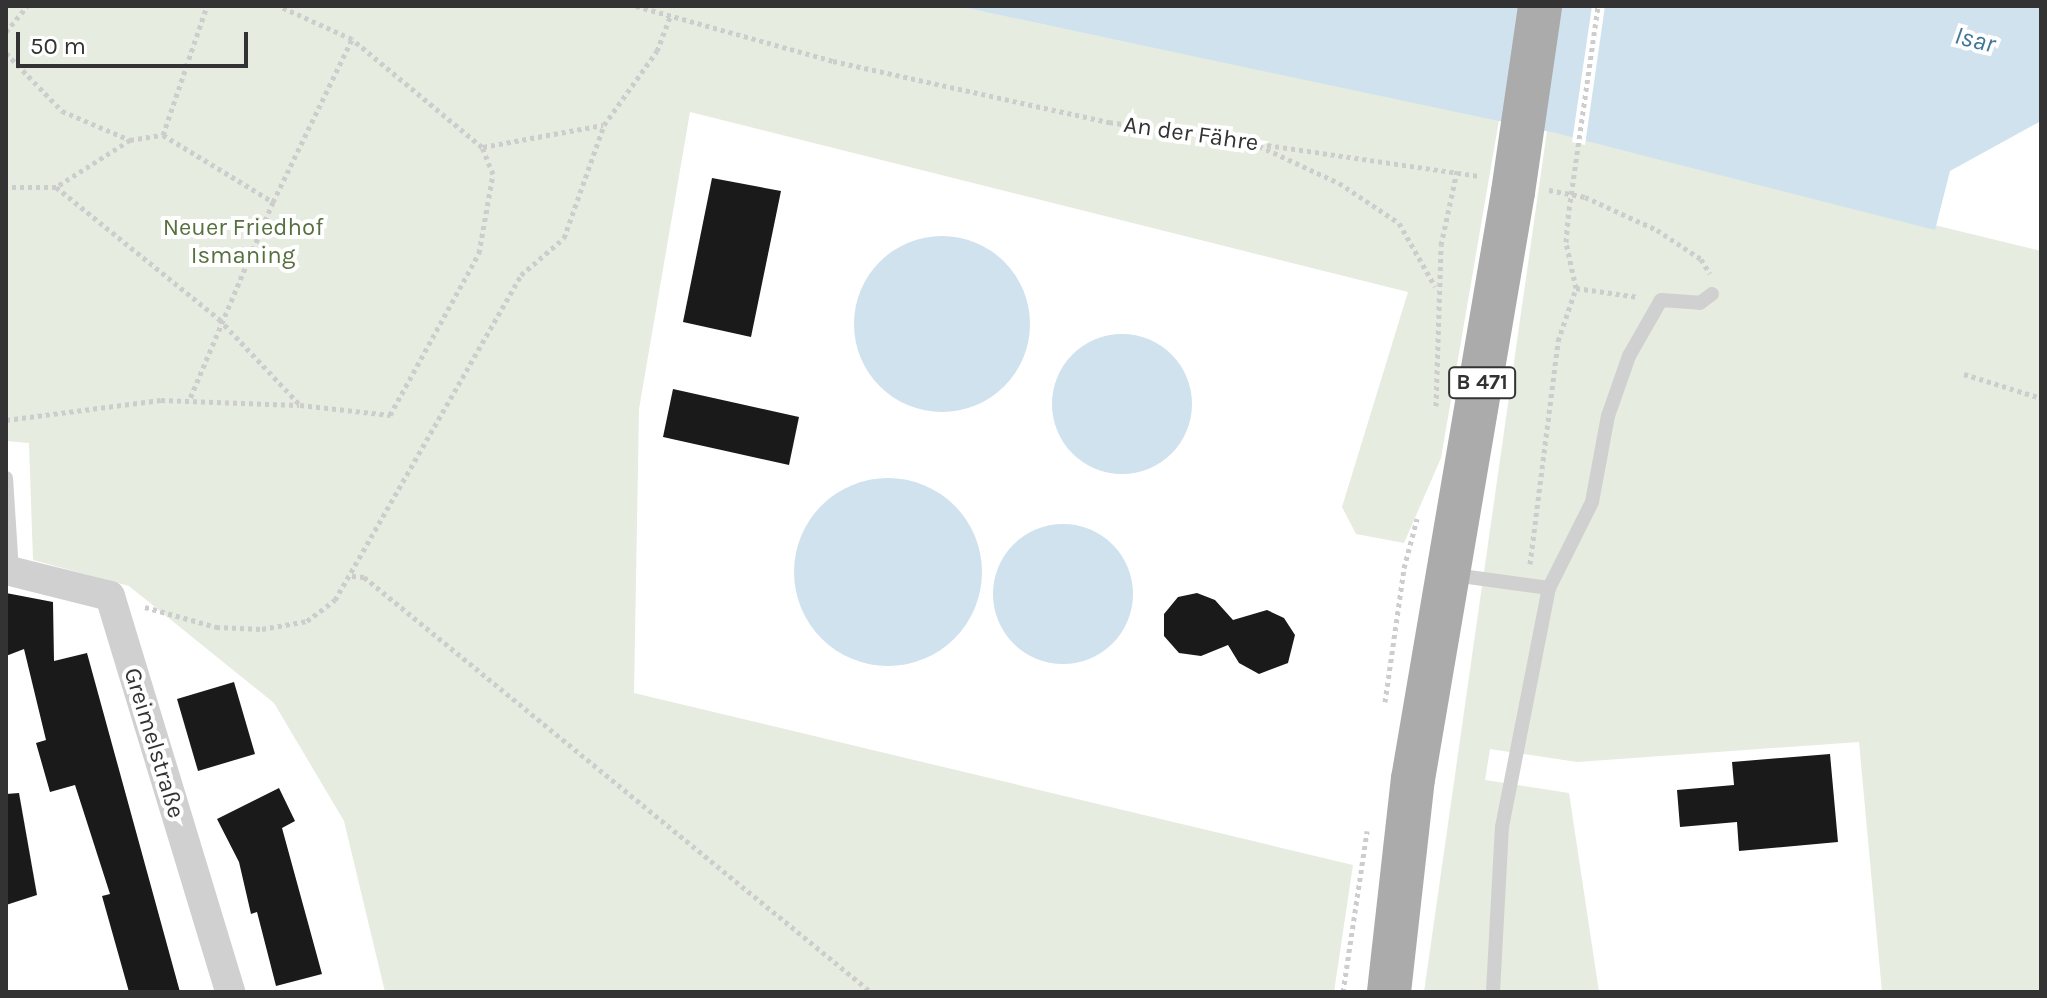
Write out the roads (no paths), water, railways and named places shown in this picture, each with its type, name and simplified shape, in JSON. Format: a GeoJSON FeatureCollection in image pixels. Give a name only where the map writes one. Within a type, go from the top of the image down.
{"type":"FeatureCollection","features":[{"type":"Feature","properties":{"kind":"main road","name":"B 471"},"geometry":{"type":"LineString","coordinates":[[1389,992],[1413,779],[1402,720],[1450,575],[1540,6]]}},
{"type":"Feature","properties":{"kind":"street","name":"Greimelstraße"},"geometry":{"type":"LineString","coordinates":[[9,570],[110,596],[230,992]]}},
{"type":"Feature","properties":{"kind":"lane"},"geometry":{"type":"LineString","coordinates":[[1493,992],[1506,793],[1549,588],[1592,502],[1608,416],[1629,356],[1661,300],[1700,303],[1712,294]]}},
{"type":"Feature","properties":{"kind":"lane"},"geometry":{"type":"LineString","coordinates":[[6,478],[9,570]]}},
{"type":"Feature","properties":{"kind":"lane"},"geometry":{"type":"LineString","coordinates":[[1450,575],[1549,588]]}},
{"type":"Feature","properties":{"kind":"water","name":"Isar"},"geometry":{"type":"Polygon","coordinates":[[[957,6],[2041,6],[2041,121],[1950,171],[1935,230],[1555,133],[957,6]]]}},
{"type":"Feature","properties":{"kind":"water"},"geometry":{"type":"Polygon","coordinates":[[[942,236],[976,242],[1004,262],[1024,290],[1030,324],[1024,358],[1004,386],[976,406],[942,412],[908,406],[880,386],[860,358],[854,324],[860,290],[880,262],[908,242],[942,236]]]}},
{"type":"Feature","properties":{"kind":"water"},"geometry":{"type":"Polygon","coordinates":[[[1122,334],[1149,340],[1171,355],[1186,377],[1192,404],[1186,431],[1171,453],[1149,468],[1122,474],[1095,468],[1073,453],[1058,431],[1052,404],[1058,377],[1073,355],[1095,340],[1122,334]]]}},
{"type":"Feature","properties":{"kind":"water"},"geometry":{"type":"Polygon","coordinates":[[[888,478],[924,485],[954,506],[975,536],[982,572],[975,608],[954,638],[924,659],[888,666],[852,659],[822,638],[801,608],[794,572],[801,536],[822,506],[852,485],[888,478]]]}},
{"type":"Feature","properties":{"kind":"water"},"geometry":{"type":"Polygon","coordinates":[[[1063,524],[1090,530],[1112,545],[1127,567],[1133,594],[1127,621],[1112,643],[1090,658],[1063,664],[1036,658],[1014,643],[999,621],[993,594],[999,567],[1014,545],[1036,530],[1063,524]]]}},
{"type":"Feature","properties":{"kind":"park label","name":"Neuer Friedhof Ismaning"},"geometry":{"type":"Point","coordinates":[243,242]}}]}
